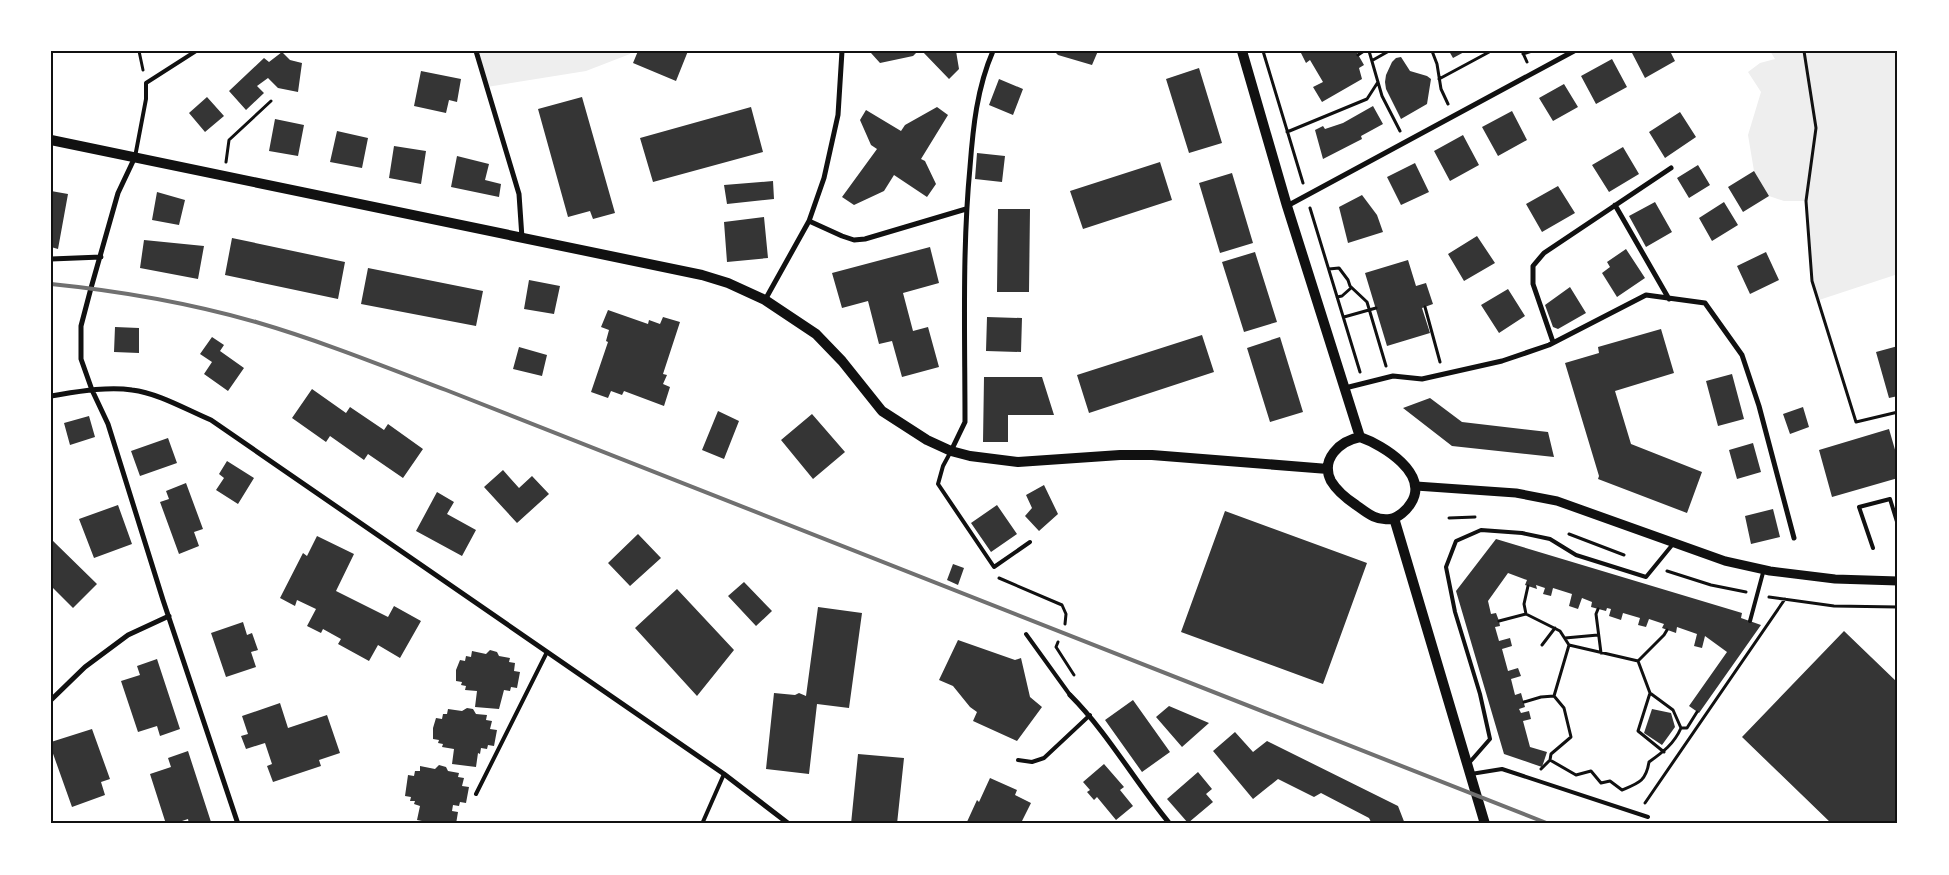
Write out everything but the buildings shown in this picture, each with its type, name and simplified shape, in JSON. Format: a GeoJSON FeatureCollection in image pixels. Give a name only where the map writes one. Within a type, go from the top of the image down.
{"type":"FeatureCollection","features":[{"type":"Feature","properties":{"kind":"main road"},"geometry":{"type":"LineString","coordinates":[[1242,51],[1287,206],[1360,437]]}},
{"type":"Feature","properties":{"kind":"main road"},"geometry":{"type":"LineString","coordinates":[[51,140],[702,275],[728,283],[766,300],[816,334],[842,361],[882,411],[927,440],[951,450],[977,457],[1018,462],[1120,455],[1152,456],[1328,469]]}},
{"type":"Feature","properties":{"kind":"main road"},"geometry":{"type":"LineString","coordinates":[[1360,437],[1374,442],[1394,456],[1408,470],[1416,486],[1415,498],[1409,507],[1394,518],[1381,520],[1370,515],[1343,495],[1332,482],[1328,469],[1331,456],[1338,446],[1348,440],[1360,437]]}},
{"type":"Feature","properties":{"kind":"main road"},"geometry":{"type":"LineString","coordinates":[[1394,518],[1485,824]]}},
{"type":"Feature","properties":{"kind":"street"},"geometry":{"type":"LineString","coordinates":[[476,51],[519,194],[522,209],[522,238]]}},
{"type":"Feature","properties":{"kind":"street"},"geometry":{"type":"LineString","coordinates":[[766,300],[809,221],[824,178],[835,134],[840,98],[842,51]]}},
{"type":"Feature","properties":{"kind":"street"},"geometry":{"type":"LineString","coordinates":[[951,450],[965,422],[966,209],[974,122],[980,90],[993,51]]}},
{"type":"Feature","properties":{"kind":"street"},"geometry":{"type":"LineString","coordinates":[[1287,206],[1574,51]]}},
{"type":"Feature","properties":{"kind":"street"},"geometry":{"type":"LineString","coordinates":[[135,157],[118,193],[81,326],[81,359],[92,390],[108,424],[238,824]]}},
{"type":"Feature","properties":{"kind":"street"},"geometry":{"type":"LineString","coordinates":[[1554,342],[1534,284],[1533,266],[1544,253],[1671,168]]}},
{"type":"Feature","properties":{"kind":"street"},"geometry":{"type":"LineString","coordinates":[[1615,205],[1669,298]]}},
{"type":"Feature","properties":{"kind":"street"},"geometry":{"type":"LineString","coordinates":[[809,221],[854,240],[864,239],[966,209]]}},
{"type":"Feature","properties":{"kind":"street"},"geometry":{"type":"LineString","coordinates":[[51,259],[101,257]]}},
{"type":"Feature","properties":{"kind":"street"},"geometry":{"type":"LineString","coordinates":[[1344,388],[1393,376],[1422,379],[1502,362],[1554,342],[1646,296],[1705,304],[1742,355],[1760,406],[1794,538]]}},
{"type":"Feature","properties":{"kind":"street"},"geometry":{"type":"LineString","coordinates":[[51,396],[92,390],[132,390],[166,400],[211,420],[724,774],[789,824]]}},
{"type":"Feature","properties":{"kind":"street"},"geometry":{"type":"LineString","coordinates":[[1416,486],[1516,493],[1557,501],[1603,516],[1673,544],[1726,562],[1835,579],[1898,581]]}},
{"type":"Feature","properties":{"kind":"street"},"geometry":{"type":"LineString","coordinates":[[51,700],[85,667],[128,635],[169,616]]}},
{"type":"Feature","properties":{"kind":"street"},"geometry":{"type":"LineString","coordinates":[[1070,695],[1090,715],[1148,797],[1170,824]]}},
{"type":"Feature","properties":{"kind":"lane"},"geometry":{"type":"LineString","coordinates":[[135,157],[146,98],[146,83],[196,51]]}},
{"type":"Feature","properties":{"kind":"lane"},"geometry":{"type":"LineString","coordinates":[[951,450],[943,466],[938,484],[994,567],[1030,542]]}},
{"type":"Feature","properties":{"kind":"lane"},"geometry":{"type":"LineString","coordinates":[[1873,548],[1859,507],[1890,499],[1898,525]]}},
{"type":"Feature","properties":{"kind":"lane"},"geometry":{"type":"LineString","coordinates":[[1469,769],[1490,740],[1480,694],[1455,612],[1446,567],[1456,541],[1481,530],[1522,533],[1550,539],[1576,555],[1646,577],[1673,544]]}},
{"type":"Feature","properties":{"kind":"lane"},"geometry":{"type":"LineString","coordinates":[[1750,621],[1764,569]]}},
{"type":"Feature","properties":{"kind":"lane"},"geometry":{"type":"LineString","coordinates":[[1026,634],[1070,695]]}},
{"type":"Feature","properties":{"kind":"lane"},"geometry":{"type":"LineString","coordinates":[[476,794],[547,652]]}},
{"type":"Feature","properties":{"kind":"lane"},"geometry":{"type":"LineString","coordinates":[[1018,760],[1032,762],[1044,758],[1090,715]]}},
{"type":"Feature","properties":{"kind":"lane"},"geometry":{"type":"LineString","coordinates":[[1469,769],[1502,769],[1648,818]]}},
{"type":"Feature","properties":{"kind":"lane"},"geometry":{"type":"LineString","coordinates":[[702,824],[724,774]]}},
{"type":"Feature","properties":{"kind":"path"},"geometry":{"type":"LineString","coordinates":[[139,51],[146,83]]}},
{"type":"Feature","properties":{"kind":"path"},"geometry":{"type":"LineString","coordinates":[[1263,51],[1364,382]]}},
{"type":"Feature","properties":{"kind":"path"},"geometry":{"type":"LineString","coordinates":[[1358,55],[1364,51]]}},
{"type":"Feature","properties":{"kind":"path"},"geometry":{"type":"LineString","coordinates":[[1369,51],[1382,96],[1406,143]]}},
{"type":"Feature","properties":{"kind":"path"},"geometry":{"type":"LineString","coordinates":[[1373,60],[1389,51]]}},
{"type":"Feature","properties":{"kind":"path"},"geometry":{"type":"LineString","coordinates":[[1432,51],[1437,64],[1440,89],[1454,116]]}},
{"type":"Feature","properties":{"kind":"path"},"geometry":{"type":"LineString","coordinates":[[1439,79],[1491,51]]}},
{"type":"Feature","properties":{"kind":"path"},"geometry":{"type":"LineString","coordinates":[[1523,54],[1532,51]]}},
{"type":"Feature","properties":{"kind":"path"},"geometry":{"type":"LineString","coordinates":[[1804,51],[1816,128],[1806,201],[1812,281],[1856,422],[1898,412]]}},
{"type":"Feature","properties":{"kind":"path"},"geometry":{"type":"LineString","coordinates":[[1287,132],[1367,99],[1378,82]]}},
{"type":"Feature","properties":{"kind":"path"},"geometry":{"type":"LineString","coordinates":[[223,177],[230,140],[271,101]]}},
{"type":"Feature","properties":{"kind":"path"},"geometry":{"type":"LineString","coordinates":[[1329,269],[1339,268],[1351,288],[1364,298],[1371,310],[1388,377]]}},
{"type":"Feature","properties":{"kind":"path"},"geometry":{"type":"LineString","coordinates":[[1337,297],[1342,296],[1351,288]]}},
{"type":"Feature","properties":{"kind":"path"},"geometry":{"type":"LineString","coordinates":[[1425,306],[1443,375]]}},
{"type":"Feature","properties":{"kind":"path"},"geometry":{"type":"LineString","coordinates":[[1344,317],[1376,308]]}},
{"type":"Feature","properties":{"kind":"path"},"geometry":{"type":"LineString","coordinates":[[991,575],[1062,605],[1066,614],[1065,624]]}},
{"type":"Feature","properties":{"kind":"path"},"geometry":{"type":"LineString","coordinates":[[1526,614],[1524,604],[1528,586]]}},
{"type":"Feature","properties":{"kind":"path"},"geometry":{"type":"LineString","coordinates":[[1637,814],[1785,600]]}},
{"type":"Feature","properties":{"kind":"path"},"geometry":{"type":"LineString","coordinates":[[1598,609],[1596,614],[1601,653]]}},
{"type":"Feature","properties":{"kind":"path"},"geometry":{"type":"LineString","coordinates":[[1499,622],[1526,614],[1560,631],[1569,645],[1554,696]]}},
{"type":"Feature","properties":{"kind":"path"},"geometry":{"type":"LineString","coordinates":[[1542,645],[1555,628]]}},
{"type":"Feature","properties":{"kind":"path"},"geometry":{"type":"LineString","coordinates":[[1638,661],[1667,630]]}},
{"type":"Feature","properties":{"kind":"path"},"geometry":{"type":"LineString","coordinates":[[1565,638],[1598,635]]}},
{"type":"Feature","properties":{"kind":"path"},"geometry":{"type":"LineString","coordinates":[[1058,642],[1056,647],[1075,677]]}},
{"type":"Feature","properties":{"kind":"path"},"geometry":{"type":"LineString","coordinates":[[1569,645],[1638,661]]}},
{"type":"Feature","properties":{"kind":"path"},"geometry":{"type":"LineString","coordinates":[[1550,760],[1576,775],[1591,771],[1601,783],[1610,781],[1622,790],[1639,783],[1647,773],[1649,762],[1664,752],[1676,740],[1681,728],[1673,710],[1650,694],[1638,661]]}},
{"type":"Feature","properties":{"kind":"path"},"geometry":{"type":"LineString","coordinates":[[1650,694],[1638,731],[1664,752]]}},
{"type":"Feature","properties":{"kind":"path"},"geometry":{"type":"LineString","coordinates":[[1524,702],[1541,697],[1554,696]]}},
{"type":"Feature","properties":{"kind":"path"},"geometry":{"type":"LineString","coordinates":[[1539,769],[1542,769],[1550,760],[1550,754],[1571,737],[1564,708],[1554,696]]}},
{"type":"Feature","properties":{"kind":"path"},"geometry":{"type":"LineString","coordinates":[[1681,728],[1687,728],[1698,712]]}},
{"type":"Feature","properties":{"kind":"shaded area"},"geometry":{"type":"Polygon","coordinates":[[[476,51],[631,51],[630,54],[586,71],[487,87],[476,51]]]}},
{"type":"Feature","properties":{"kind":"shaded area"},"geometry":{"type":"Polygon","coordinates":[[[1770,51],[1898,51],[1898,274],[1819,300],[1812,281],[1806,201],[1784,201],[1769,196],[1754,171],[1748,135],[1761,92],[1748,72],[1760,63],[1775,59],[1770,51]]]}},
{"type":"Feature","properties":{"kind":"railway"},"geometry":{"type":"LineString","coordinates":[[51,284],[103,290],[180,303],[256,322],[328,346],[446,390],[1549,824]]}}]}
